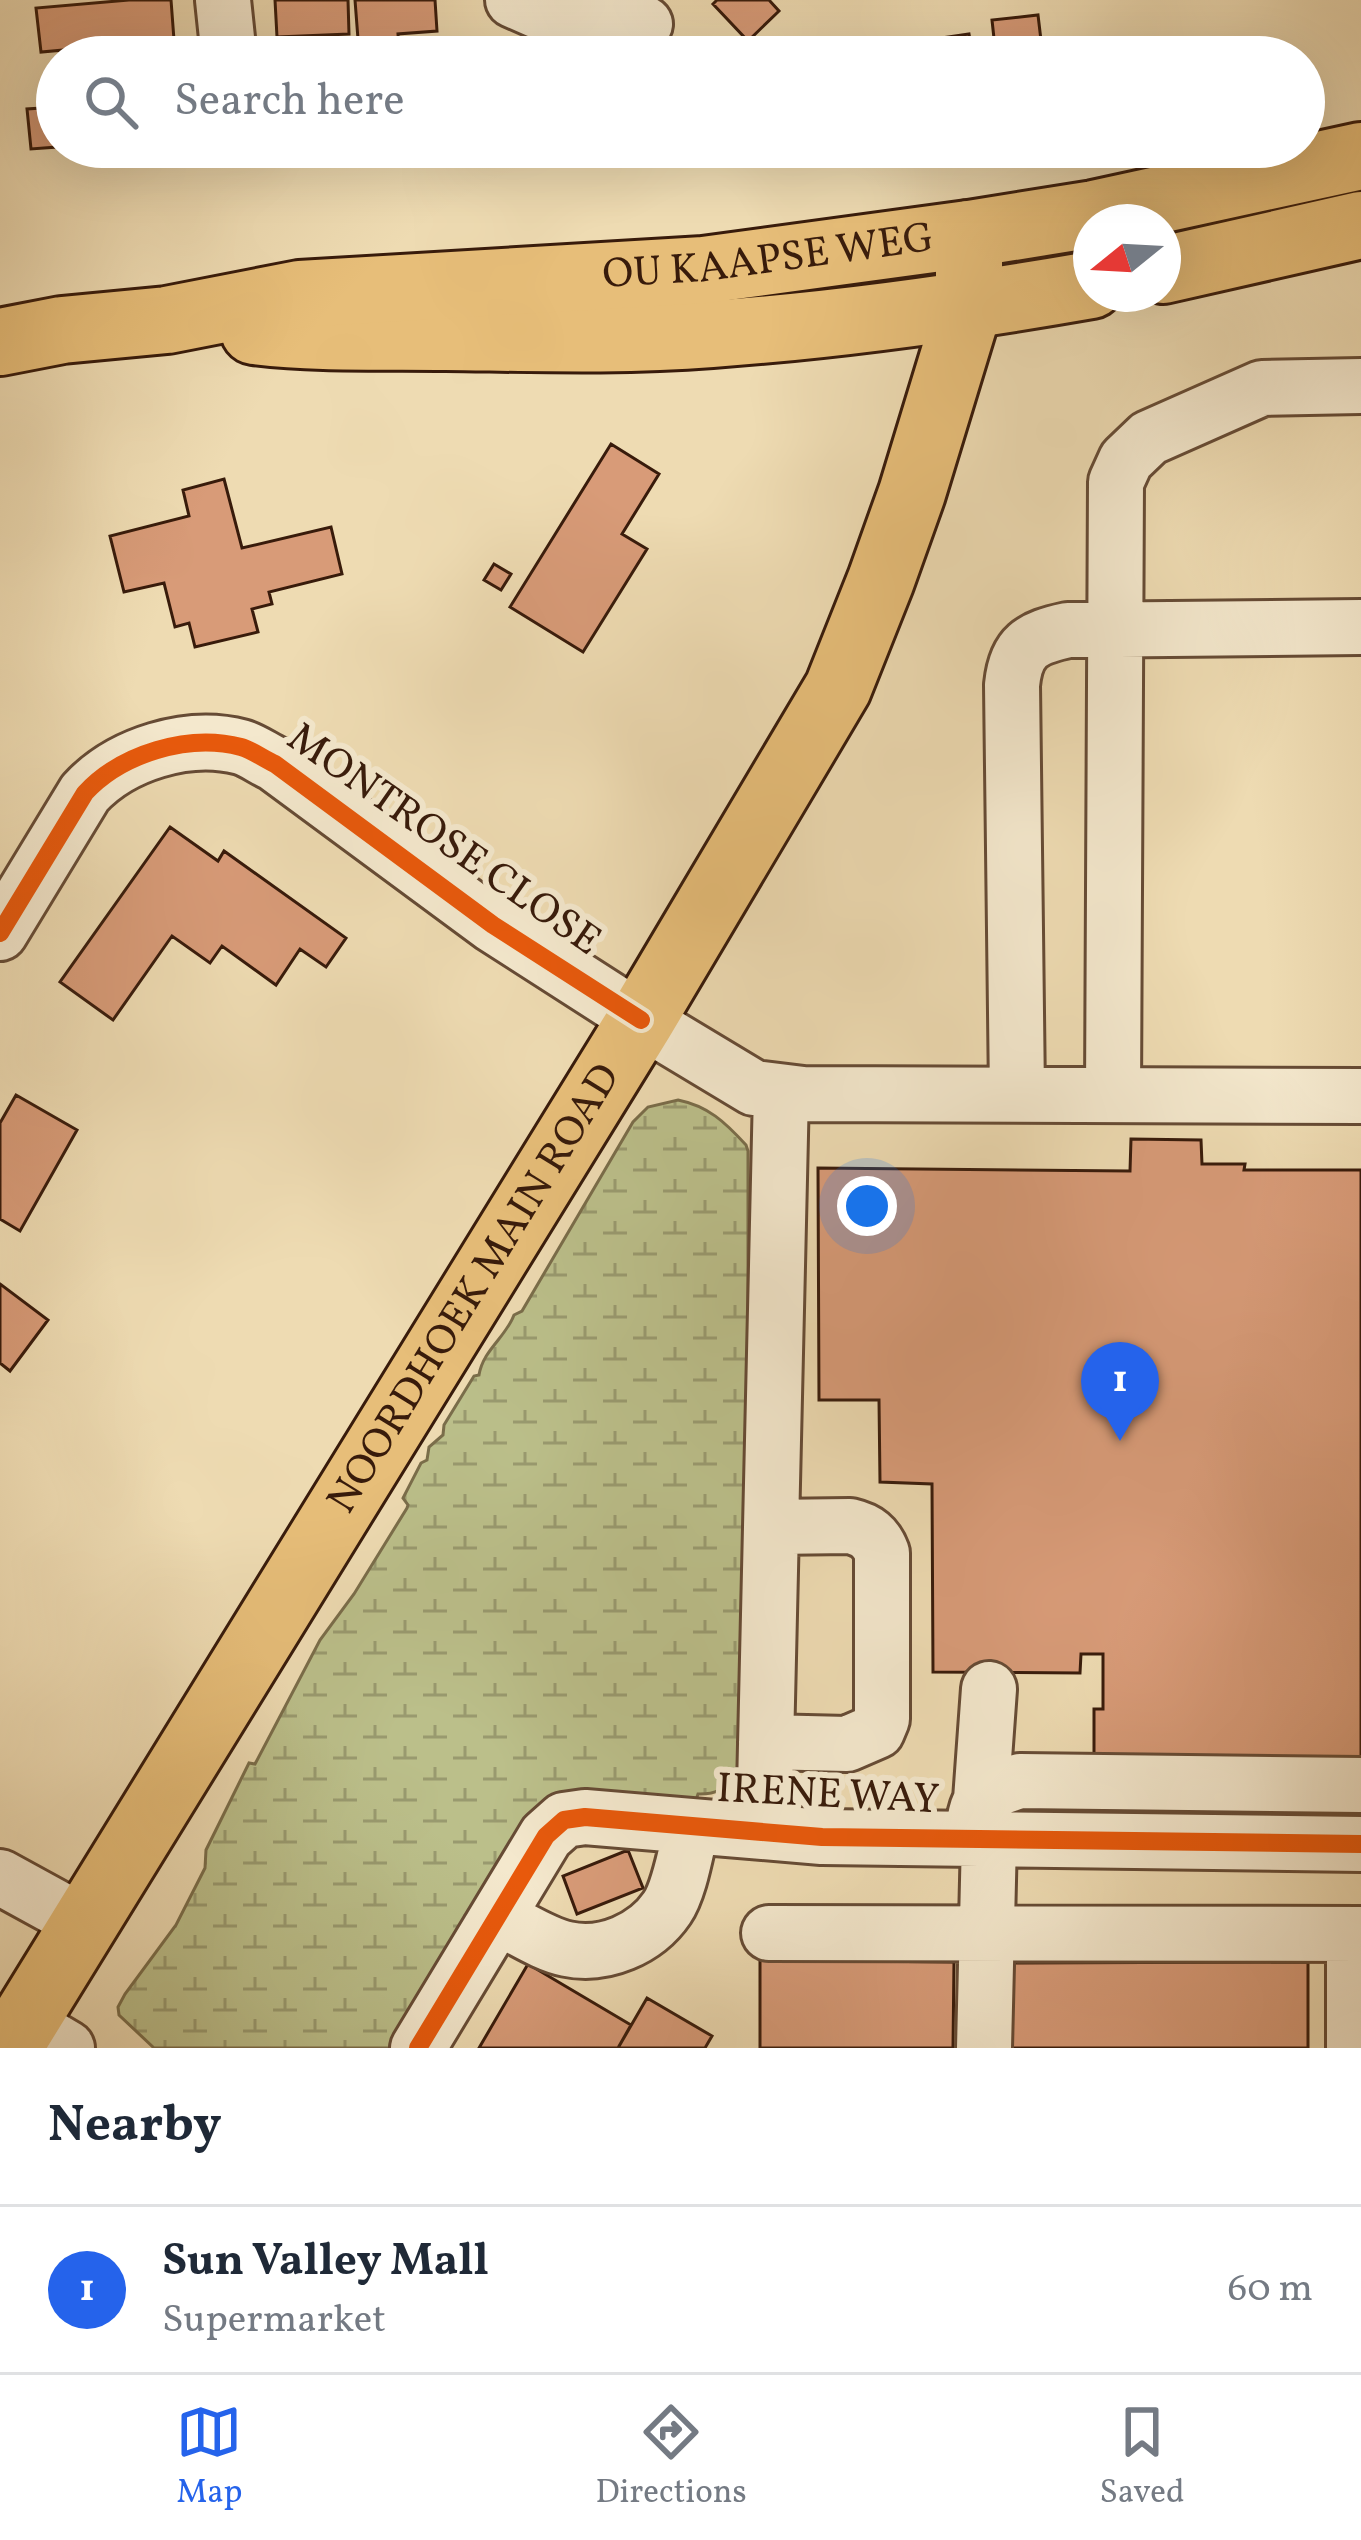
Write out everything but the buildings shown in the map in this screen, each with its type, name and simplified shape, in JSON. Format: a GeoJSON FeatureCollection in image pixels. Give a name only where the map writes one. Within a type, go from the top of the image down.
{"type":"FeatureCollection","features":[{"type":"Feature","properties":{"kind":"main road","name":"OU KAAPSE WEG"},"geometry":{"type":"LineString","coordinates":[[1325,164],[1361,156]]}},
{"type":"Feature","properties":{"kind":"main road","name":"OU KAAPSE WEG"},"geometry":{"type":"LineString","coordinates":[[0,342],[62,330],[167,320],[300,294],[704,270],[1094,214],[1306,168]]}},
{"type":"Feature","properties":{"kind":"main road"},"geometry":{"type":"LineString","coordinates":[[1181,266],[1361,225]]}},
{"type":"Feature","properties":{"kind":"main road","name":"NOORDHOEK MAIN ROAD"},"geometry":{"type":"LineString","coordinates":[[33,2039],[85,1923],[641,1020],[838,688],[904,514],[969,307],[969,234]]}},
{"type":"Feature","properties":{"kind":"main road","name":"OU KAAPSE WEG"},"geometry":{"type":"LineString","coordinates":[[167,320],[305,338],[558,340],[710,334],[969,307],[1073,288]]}},
{"type":"Feature","properties":{"kind":"street"},"geometry":{"type":"LineString","coordinates":[[223,0],[227,36]]}},
{"type":"Feature","properties":{"kind":"street"},"geometry":{"type":"LineString","coordinates":[[513,0],[545,14],[644,24]]}},
{"type":"Feature","properties":{"kind":"street"},"geometry":{"type":"LineString","coordinates":[[1113,1095],[1116,482],[1126,460],[1150,438],[1262,388],[1361,386]]}},
{"type":"Feature","properties":{"kind":"street"},"geometry":{"type":"LineString","coordinates":[[1017,1094],[1012,686],[1014,664],[1023,648],[1068,630],[1361,627]]}},
{"type":"Feature","properties":{"kind":"street","name":"MONTROSE CLOSE"},"geometry":{"type":"LineString","coordinates":[[0,933],[85,793],[101,775],[137,756],[170,747],[242,747],[274,764],[494,925],[754,1088],[802,1094],[1361,1096]]}},
{"type":"Feature","properties":{"kind":"street"},"geometry":{"type":"LineString","coordinates":[[764,1832],[781,1092]]}},
{"type":"Feature","properties":{"kind":"street"},"geometry":{"type":"LineString","coordinates":[[766,1742],[847,1744],[878,1731],[882,1719],[882,1553],[878,1542],[850,1526],[771,1527]]}},
{"type":"Feature","properties":{"kind":"street"},"geometry":{"type":"LineString","coordinates":[[984,2048],[981,1826],[989,1689]]}},
{"type":"Feature","properties":{"kind":"street"},"geometry":{"type":"LineString","coordinates":[[981,1826],[991,1790],[1020,1781],[1361,1785]]}},
{"type":"Feature","properties":{"kind":"street","name":"IRENE WAY"},"geometry":{"type":"LineString","coordinates":[[418,2048],[546,1836],[564,1820],[585,1817],[822,1838],[981,1826],[1361,1844]]}},
{"type":"Feature","properties":{"kind":"street"},"geometry":{"type":"LineString","coordinates":[[497,1917],[563,1948],[586,1951],[645,1933],[670,1905],[692,1826]]}},
{"type":"Feature","properties":{"kind":"street"},"geometry":{"type":"LineString","coordinates":[[0,1877],[85,1923]]}},
{"type":"Feature","properties":{"kind":"street"},"geometry":{"type":"LineString","coordinates":[[769,1933],[1358,1934],[1354,2048]]}},
{"type":"Feature","properties":{"kind":"green space"},"geometry":{"type":"Polygon","coordinates":[[[678,1100],[715,1116],[748,1151],[748,1757],[744,1765],[729,1784],[716,1792],[698,1794],[695,1803],[603,1796],[407,2048],[154,2048],[119,2015],[118,2007],[176,1925],[249,1763],[255,1764],[320,1640],[407,1508],[403,1498],[427,1460],[429,1447],[443,1435],[444,1425],[479,1375],[485,1358],[514,1315],[522,1311],[633,1122],[648,1107],[678,1100]]]}},
{"type":"Feature","properties":{"kind":"cycle path"},"geometry":{"type":"LineString","coordinates":[[0,933],[85,793],[100,779],[157,750],[221,743],[245,748],[275,764],[493,925],[641,1020]]}},
{"type":"Feature","properties":{"kind":"cycle path"},"geometry":{"type":"LineString","coordinates":[[418,2048],[546,1836],[564,1820],[585,1817],[822,1837],[1361,1844]]}},
{"type":"Feature","properties":{"kind":"place","name":"Sun Valley Mall"},"geometry":{"type":"Point","coordinates":[1120,1441]}}]}
